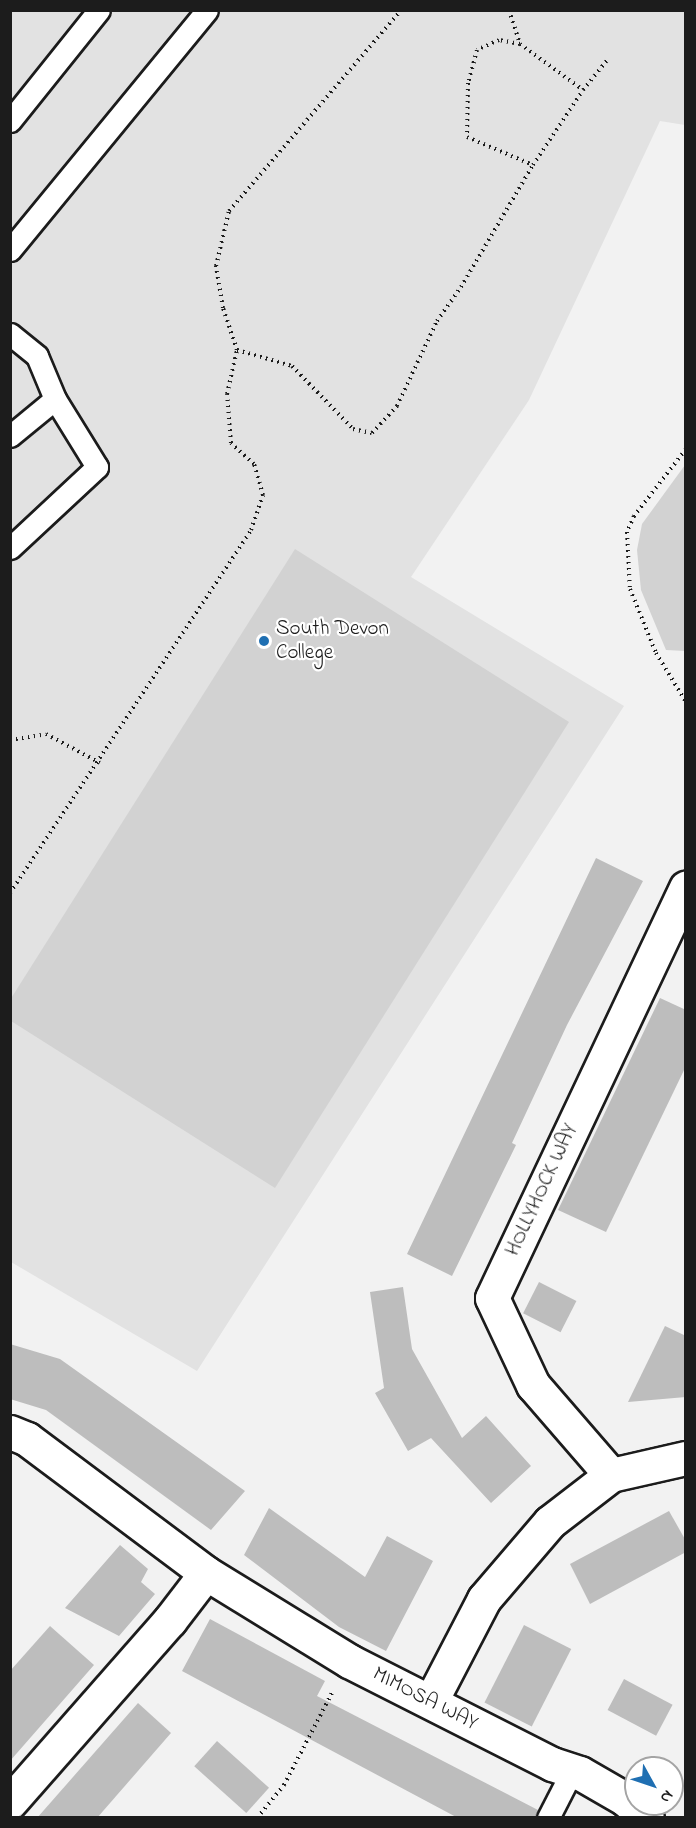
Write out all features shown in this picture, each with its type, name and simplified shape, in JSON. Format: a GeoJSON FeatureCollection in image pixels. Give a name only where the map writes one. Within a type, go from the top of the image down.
{"type":"FeatureCollection","features":[{"type":"Feature","properties":{"kind":"street","name":"HOLLYHOCK WAY"},"geometry":{"type":"LineString","coordinates":[[610,1475],[533,1385],[492,1298],[686,888]]}},
{"type":"Feature","properties":{"kind":"street","name":"MIMOSA WAY"},"geometry":{"type":"LineString","coordinates":[[10,1432],[27,1439],[206,1573],[349,1661],[572,1771],[625,1799],[647,1818]]}},
{"type":"Feature","properties":{"kind":"street"},"geometry":{"type":"LineString","coordinates":[[431,1701],[484,1599],[550,1522],[610,1475],[686,1458]]}},
{"type":"Feature","properties":{"kind":"street"},"geometry":{"type":"LineString","coordinates":[[10,1802],[170,1620],[206,1573]]}},
{"type":"Feature","properties":{"kind":"lane"},"geometry":{"type":"LineString","coordinates":[[10,121],[99,10]]}},
{"type":"Feature","properties":{"kind":"lane"},"geometry":{"type":"LineString","coordinates":[[10,250],[207,10]]}},
{"type":"Feature","properties":{"kind":"lane"},"geometry":{"type":"LineString","coordinates":[[10,334],[37,356],[55,399],[97,467],[10,548]]}},
{"type":"Feature","properties":{"kind":"lane"},"geometry":{"type":"LineString","coordinates":[[10,436],[55,399]]}},
{"type":"Feature","properties":{"kind":"lane"},"geometry":{"type":"LineString","coordinates":[[548,1818],[572,1771]]}},
{"type":"Feature","properties":{"kind":"path"},"geometry":{"type":"LineString","coordinates":[[10,893],[100,763],[251,530],[263,495],[254,464],[231,443],[227,394],[237,350],[223,308],[216,266],[229,211],[401,10]]}},
{"type":"Feature","properties":{"kind":"path"},"geometry":{"type":"LineString","coordinates":[[509,10],[520,44]]}},
{"type":"Feature","properties":{"kind":"path"},"geometry":{"type":"LineString","coordinates":[[533,165],[467,137],[468,83],[477,50],[499,40],[520,44],[583,90]]}},
{"type":"Feature","properties":{"kind":"path"},"geometry":{"type":"LineString","coordinates":[[237,350],[292,366],[353,429],[372,433],[397,406],[437,321],[533,165],[583,90],[607,60]]}},
{"type":"Feature","properties":{"kind":"path"},"geometry":{"type":"LineString","coordinates":[[686,449],[634,516],[627,532],[630,589],[656,652],[686,702]]}},
{"type":"Feature","properties":{"kind":"path"},"geometry":{"type":"LineString","coordinates":[[10,740],[46,734],[100,763]]}},
{"type":"Feature","properties":{"kind":"path"},"geometry":{"type":"LineString","coordinates":[[256,1818],[284,1785],[349,1661]]}},
{"type":"Feature","properties":{"kind":"shaded area","name":"South Devon College"},"geometry":{"type":"Polygon","coordinates":[[[11,11],[685,11],[685,125],[660,121],[529,400],[411,577],[624,706],[197,1371],[11,1262],[11,11]]]}},
{"type":"Feature","properties":{"kind":"shaded area"},"geometry":{"type":"Polygon","coordinates":[[[685,465],[685,651],[666,650],[641,590],[637,550],[642,524],[685,465]]]}},
{"type":"Feature","properties":{"kind":"shaded area"},"geometry":{"type":"Polygon","coordinates":[[[295,549],[569,722],[275,1188],[11,1021],[10,1000],[295,549]]]}},
{"type":"Feature","properties":{"kind":"building"},"geometry":{"type":"Polygon","coordinates":[[[596,858],[643,881],[567,1025],[512,1143],[516,1145],[452,1276],[407,1254],[596,858]]]}},
{"type":"Feature","properties":{"kind":"building"},"geometry":{"type":"Polygon","coordinates":[[[660,998],[686,1010],[686,1066],[606,1232],[558,1210],[660,998]]]}},
{"type":"Feature","properties":{"kind":"building"},"geometry":{"type":"Polygon","coordinates":[[[539,1282],[576,1301],[561,1332],[523,1313],[539,1282]]]}},
{"type":"Feature","properties":{"kind":"building"},"geometry":{"type":"Polygon","coordinates":[[[403,1287],[412,1349],[462,1438],[486,1416],[531,1466],[491,1503],[431,1438],[408,1451],[375,1393],[384,1388],[370,1292],[403,1287]]]}},
{"type":"Feature","properties":{"kind":"building"},"geometry":{"type":"Polygon","coordinates":[[[665,1326],[686,1336],[686,1397],[628,1402],[665,1326]]]}},
{"type":"Feature","properties":{"kind":"building"},"geometry":{"type":"Polygon","coordinates":[[[10,1344],[60,1359],[245,1491],[211,1530],[46,1410],[10,1399],[10,1344]]]}},
{"type":"Feature","properties":{"kind":"building"},"geometry":{"type":"Polygon","coordinates":[[[269,1508],[365,1577],[387,1536],[433,1561],[386,1651],[339,1627],[244,1555],[269,1508]]]}},
{"type":"Feature","properties":{"kind":"building"},"geometry":{"type":"Polygon","coordinates":[[[669,1511],[686,1541],[686,1552],[590,1604],[570,1564],[669,1511]]]}},
{"type":"Feature","properties":{"kind":"building"},"geometry":{"type":"Polygon","coordinates":[[[120,1545],[148,1569],[141,1582],[155,1594],[119,1636],[65,1608],[120,1545]]]}},
{"type":"Feature","properties":{"kind":"building"},"geometry":{"type":"Polygon","coordinates":[[[210,1619],[325,1681],[317,1696],[538,1810],[535,1818],[458,1818],[182,1671],[210,1619]]]}},
{"type":"Feature","properties":{"kind":"building"},"geometry":{"type":"Polygon","coordinates":[[[524,1625],[571,1649],[532,1727],[485,1703],[524,1625]]]}},
{"type":"Feature","properties":{"kind":"building"},"geometry":{"type":"Polygon","coordinates":[[[50,1626],[94,1665],[10,1761],[10,1671],[50,1626]]]}},
{"type":"Feature","properties":{"kind":"building"},"geometry":{"type":"Polygon","coordinates":[[[624,1679],[673,1705],[656,1736],[608,1710],[624,1679]]]}},
{"type":"Feature","properties":{"kind":"building"},"geometry":{"type":"Polygon","coordinates":[[[138,1703],[171,1733],[97,1818],[37,1818],[138,1703]]]}},
{"type":"Feature","properties":{"kind":"building"},"geometry":{"type":"Polygon","coordinates":[[[217,1741],[269,1788],[246,1813],[194,1766],[217,1741]]]}},
{"type":"Feature","properties":{"kind":"place","name":"South Devon College"},"geometry":{"type":"Point","coordinates":[264,641]}}]}
